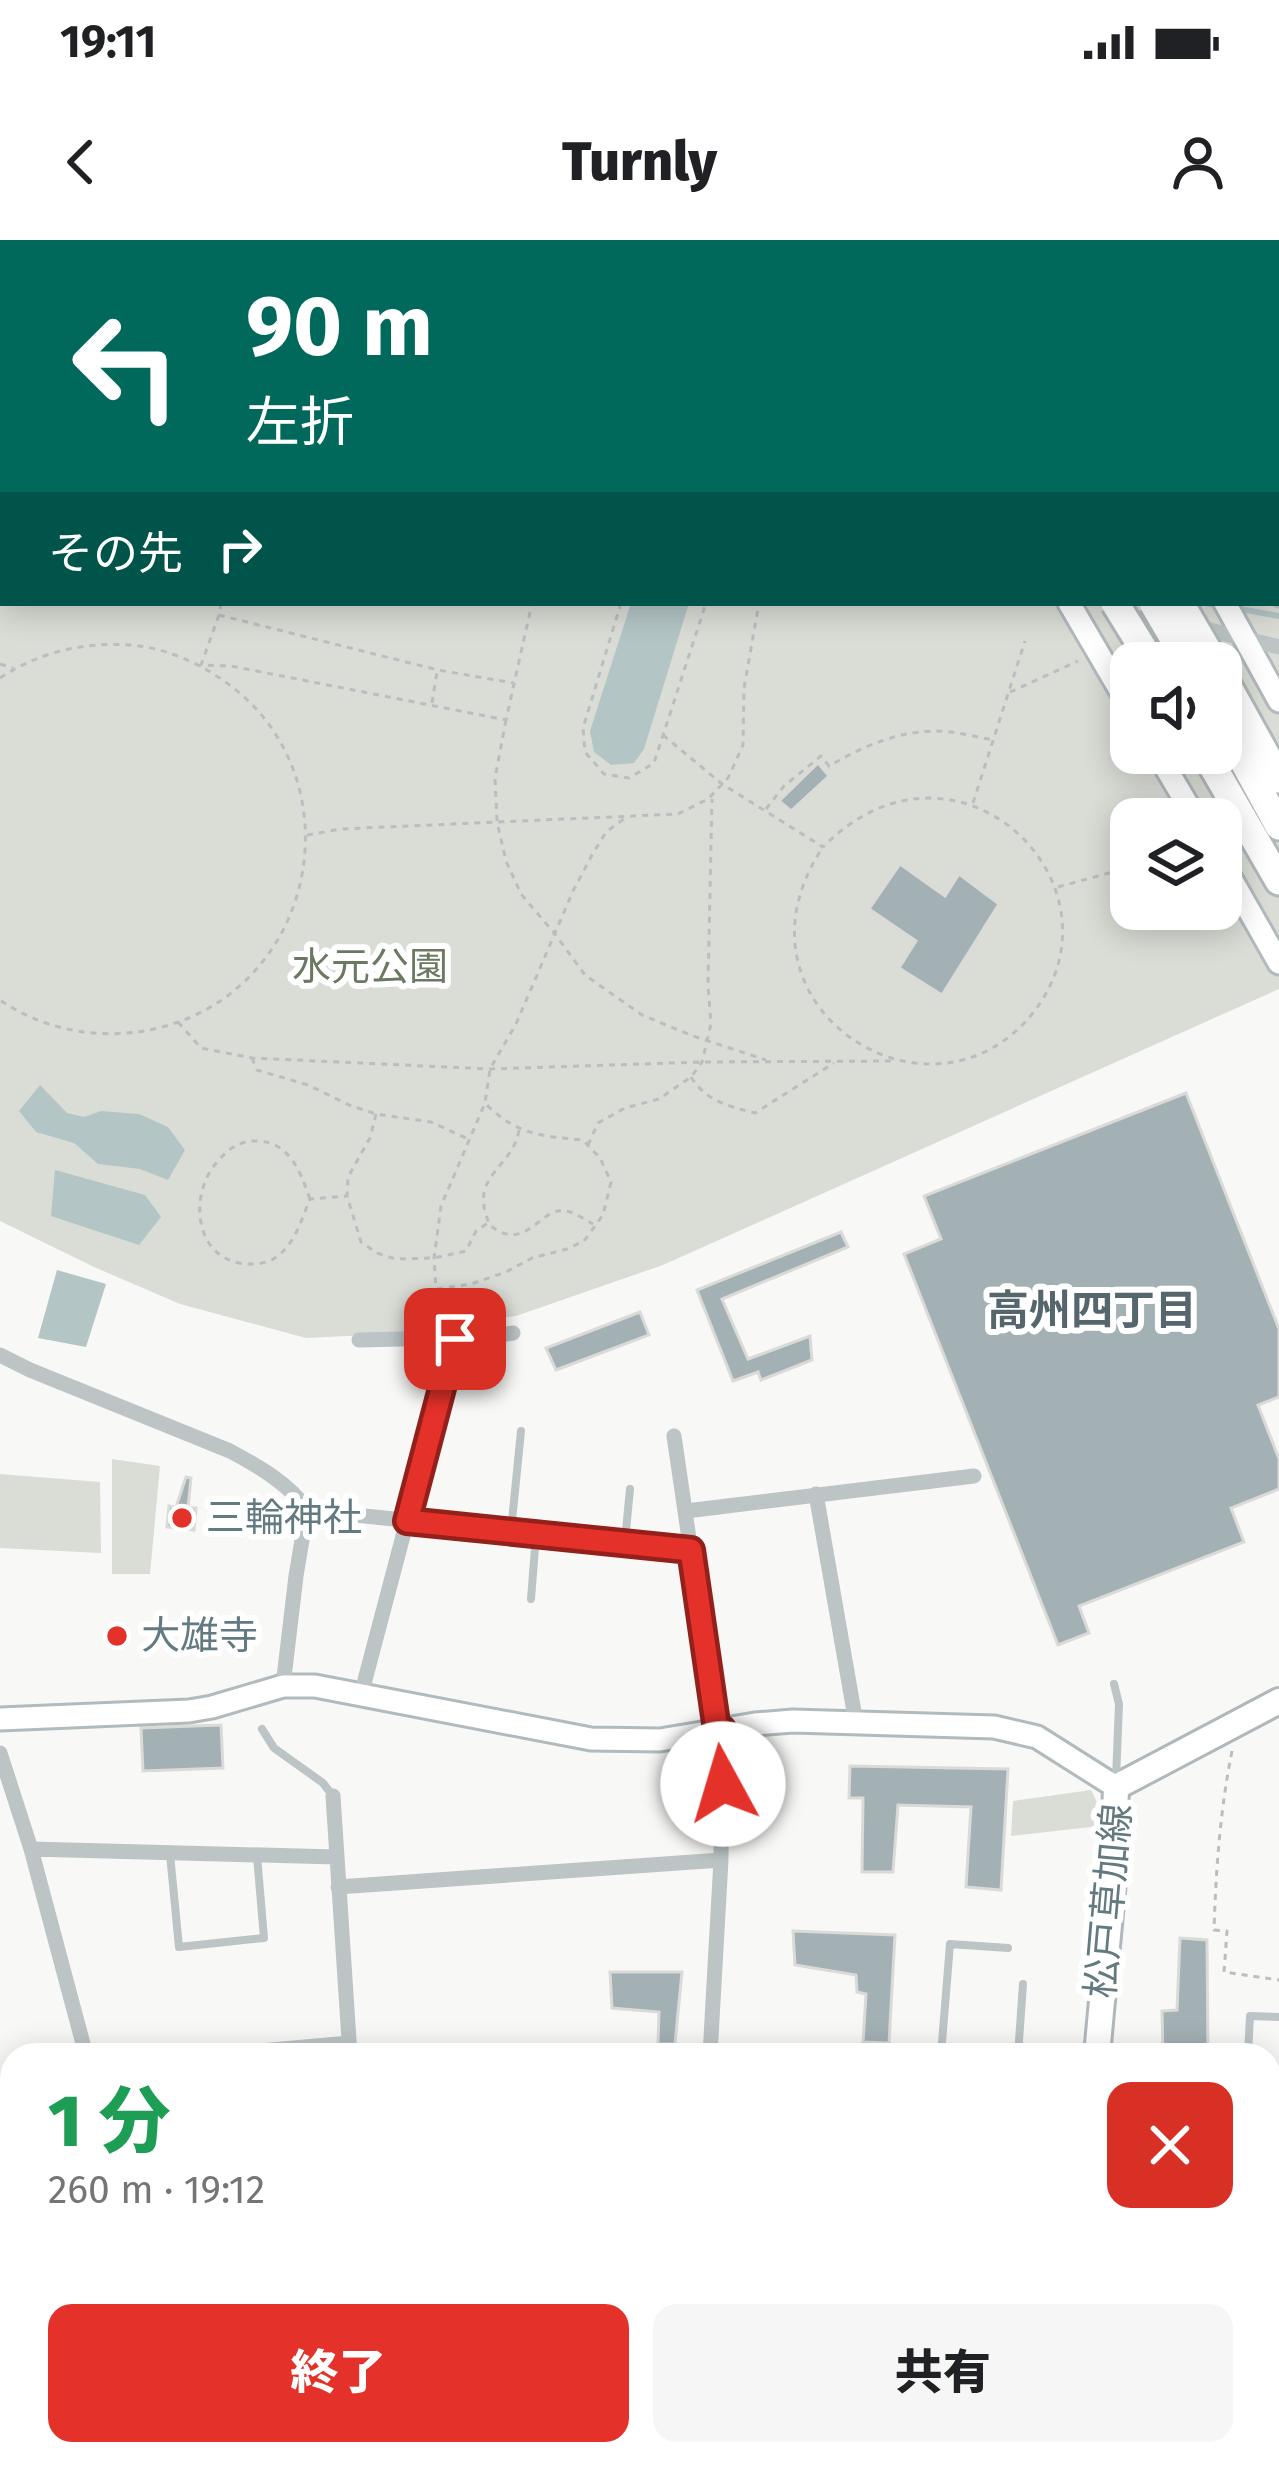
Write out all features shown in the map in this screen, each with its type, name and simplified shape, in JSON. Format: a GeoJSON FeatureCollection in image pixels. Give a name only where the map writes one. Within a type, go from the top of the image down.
{"type":"FeatureCollection","features":[{"type":"Feature","properties":{"kind":"highway"},"geometry":{"type":"LineString","coordinates":[[1115,606],[1138,642]]}},
{"type":"Feature","properties":{"kind":"highway"},"geometry":{"type":"LineString","coordinates":[[1138,606],[1159,642]]}},
{"type":"Feature","properties":{"kind":"highway"},"geometry":{"type":"LineString","coordinates":[[1155,606],[1176,642]]}},
{"type":"Feature","properties":{"kind":"highway"},"geometry":{"type":"LineString","coordinates":[[1182,606],[1203,642]]}},
{"type":"Feature","properties":{"kind":"highway"},"geometry":{"type":"LineString","coordinates":[[1242,712],[1279,779]]}},
{"type":"Feature","properties":{"kind":"highway"},"geometry":{"type":"LineString","coordinates":[[1242,758],[1279,826]]}},
{"type":"Feature","properties":{"kind":"highway"},"geometry":{"type":"LineString","coordinates":[[1217,774],[1279,881]]}},
{"type":"Feature","properties":{"kind":"highway"},"geometry":{"type":"LineString","coordinates":[[1236,774],[1279,850]]}},
{"type":"Feature","properties":{"kind":"main road","name":"松戸草加線"},"geometry":{"type":"LineString","coordinates":[[1098,2043],[1116,1787],[1279,1701]]}},
{"type":"Feature","properties":{"kind":"street"},"geometry":{"type":"LineString","coordinates":[[1071,606],[1110,673]]}},
{"type":"Feature","properties":{"kind":"street"},"geometry":{"type":"LineString","coordinates":[[1124,606],[1279,647]]}},
{"type":"Feature","properties":{"kind":"street"},"geometry":{"type":"LineString","coordinates":[[1229,611],[1279,701]]}},
{"type":"Feature","properties":{"kind":"street"},"geometry":{"type":"LineString","coordinates":[[1242,898],[1279,963]]}},
{"type":"Feature","properties":{"kind":"street"},"geometry":{"type":"LineString","coordinates":[[359,1340],[513,1333]]}},
{"type":"Feature","properties":{"kind":"street"},"geometry":{"type":"LineString","coordinates":[[361,1695],[407,1521],[446,1338]]}},
{"type":"Feature","properties":{"kind":"street"},"geometry":{"type":"LineString","coordinates":[[0,1355],[230,1451],[300,1500],[307,1510],[283,1686]]}},
{"type":"Feature","properties":{"kind":"street"},"geometry":{"type":"LineString","coordinates":[[674,1436],[720,1730],[722,1861],[711,2043]]}},
{"type":"Feature","properties":{"kind":"street"},"geometry":{"type":"LineString","coordinates":[[686,1511],[974,1475]]}},
{"type":"Feature","properties":{"kind":"street"},"geometry":{"type":"LineString","coordinates":[[816,1494],[856,1723]]}},
{"type":"Feature","properties":{"kind":"street"},"geometry":{"type":"LineString","coordinates":[[307,1510],[691,1550]]}},
{"type":"Feature","properties":{"kind":"street"},"geometry":{"type":"LineString","coordinates":[[0,1719],[189,1711],[283,1686],[315,1686],[591,1739],[643,1741],[793,1721],[994,1727],[1017,1730],[1061,1750],[1116,1787]]}},
{"type":"Feature","properties":{"kind":"street"},"geometry":{"type":"LineString","coordinates":[[0,1753],[83,2043]]}},
{"type":"Feature","properties":{"kind":"street"},"geometry":{"type":"LineString","coordinates":[[333,1796],[349,2043]]}},
{"type":"Feature","properties":{"kind":"street"},"geometry":{"type":"LineString","coordinates":[[31,1850],[336,1857]]}},
{"type":"Feature","properties":{"kind":"street"},"geometry":{"type":"LineString","coordinates":[[338,1886],[722,1861]]}},
{"type":"Feature","properties":{"kind":"lane"},"geometry":{"type":"LineString","coordinates":[[511,1532],[521,1431]]}},
{"type":"Feature","properties":{"kind":"lane"},"geometry":{"type":"LineString","coordinates":[[625,1544],[629,1489]]}},
{"type":"Feature","properties":{"kind":"lane"},"geometry":{"type":"LineString","coordinates":[[531,1598],[536,1535]]}},
{"type":"Feature","properties":{"kind":"lane"},"geometry":{"type":"LineString","coordinates":[[1114,1684],[1119,1704],[1116,1787]]}},
{"type":"Feature","properties":{"kind":"lane"},"geometry":{"type":"LineString","coordinates":[[262,1730],[274,1748],[323,1783],[333,1796]]}},
{"type":"Feature","properties":{"kind":"lane"},"geometry":{"type":"LineString","coordinates":[[170,1852],[179,1947],[264,1938],[257,1854]]}},
{"type":"Feature","properties":{"kind":"lane"},"geometry":{"type":"LineString","coordinates":[[942,2043],[950,1944],[1008,1948]]}},
{"type":"Feature","properties":{"kind":"lane"},"geometry":{"type":"LineString","coordinates":[[1019,2043],[1023,1984]]}},
{"type":"Feature","properties":{"kind":"lane"},"geometry":{"type":"LineString","coordinates":[[1249,2043],[1250,2016],[1279,2017]]}},
{"type":"Feature","properties":{"kind":"path"},"geometry":{"type":"LineString","coordinates":[[201,665],[220,606]]}},
{"type":"Feature","properties":{"kind":"path"},"geometry":{"type":"LineString","coordinates":[[531,606],[495,778],[497,822],[506,861],[521,894],[585,975],[642,1015],[774,1063]]}},
{"type":"Feature","properties":{"kind":"path"},"geometry":{"type":"LineString","coordinates":[[620,606],[583,728],[585,752],[604,774],[629,778],[654,763],[705,606]]}},
{"type":"Feature","properties":{"kind":"path"},"geometry":{"type":"LineString","coordinates":[[307,835],[341,829],[678,814],[712,795],[728,778],[743,745],[744,688],[758,606]]}},
{"type":"Feature","properties":{"kind":"path"},"geometry":{"type":"LineString","coordinates":[[219,615],[438,670],[514,683]]}},
{"type":"Feature","properties":{"kind":"path"},"geometry":{"type":"LineString","coordinates":[[973,805],[1024,641]]}},
{"type":"Feature","properties":{"kind":"path"},"geometry":{"type":"LineString","coordinates":[[0,678],[44,655],[107,644],[140,646],[201,665],[249,701],[284,749],[300,790],[307,835],[298,895],[273,949],[254,973],[206,1010],[136,1032],[92,1034],[35,1020],[0,1000]]}},
{"type":"Feature","properties":{"kind":"path"},"geometry":{"type":"LineString","coordinates":[[1008,693],[1084,658]]}},
{"type":"Feature","properties":{"kind":"path"},"geometry":{"type":"LineString","coordinates":[[0,664],[15,668]]}},
{"type":"Feature","properties":{"kind":"path"},"geometry":{"type":"LineString","coordinates":[[201,665],[230,666],[506,720]]}},
{"type":"Feature","properties":{"kind":"path"},"geometry":{"type":"LineString","coordinates":[[431,704],[438,670]]}},
{"type":"Feature","properties":{"kind":"path"},"geometry":{"type":"LineString","coordinates":[[765,811],[784,786],[821,756],[829,766],[860,748],[938,731],[994,740]]}},
{"type":"Feature","properties":{"kind":"path"},"geometry":{"type":"LineString","coordinates":[[663,735],[722,784],[824,847]]}},
{"type":"Feature","properties":{"kind":"path"},"geometry":{"type":"LineString","coordinates":[[588,1145],[598,1123],[625,1108],[659,1099],[691,1077],[702,1062],[711,1024],[712,795]]}},
{"type":"Feature","properties":{"kind":"path"},"geometry":{"type":"LineString","coordinates":[[178,1022],[201,1048],[252,1058],[490,1069],[702,1062],[936,1064],[971,1057],[1006,1039],[1045,995],[1061,945],[1061,918],[1054,888],[1034,849],[1014,828],[973,805],[944,798],[886,804],[859,817],[824,847],[810,867],[795,913],[798,964],[825,1016],[849,1038],[900,1061]]}},
{"type":"Feature","properties":{"kind":"path"},"geometry":{"type":"LineString","coordinates":[[446,1338],[434,1258],[441,1206],[485,1102],[490,1069],[516,1024],[573,891],[606,832],[626,816]]}},
{"type":"Feature","properties":{"kind":"path"},"geometry":{"type":"LineString","coordinates":[[1054,888],[1110,873]]}},
{"type":"Feature","properties":{"kind":"path"},"geometry":{"type":"LineString","coordinates":[[252,1058],[257,1070],[308,1085],[349,1105],[431,1122],[469,1140]]}},
{"type":"Feature","properties":{"kind":"path"},"geometry":{"type":"LineString","coordinates":[[691,1077],[700,1092],[723,1105],[754,1113],[836,1062]]}},
{"type":"Feature","properties":{"kind":"path"},"geometry":{"type":"LineString","coordinates":[[437,1289],[471,1284],[567,1249],[584,1241],[603,1215],[611,1182],[600,1158],[583,1140],[536,1136],[504,1122],[485,1102]]}},
{"type":"Feature","properties":{"kind":"path"},"geometry":{"type":"LineString","coordinates":[[376,1114],[370,1138],[348,1177],[346,1196],[362,1242],[395,1259],[434,1258],[466,1251],[476,1231],[488,1223]]}},
{"type":"Feature","properties":{"kind":"path"},"geometry":{"type":"LineString","coordinates":[[519,1129],[517,1146],[487,1180],[482,1198],[488,1223],[514,1234],[537,1227],[550,1214],[568,1211],[596,1226]]}},
{"type":"Feature","properties":{"kind":"path"},"geometry":{"type":"LineString","coordinates":[[243,1141],[264,1141],[284,1150],[296,1162],[310,1198],[295,1236],[276,1258],[256,1264],[236,1263],[218,1252],[206,1239],[199,1218],[204,1180],[228,1150],[243,1141]]}},
{"type":"Feature","properties":{"kind":"path"},"geometry":{"type":"LineString","coordinates":[[310,1198],[346,1196]]}},
{"type":"Feature","properties":{"kind":"path"},"geometry":{"type":"LineString","coordinates":[[1229,1727],[1234,1740],[1217,1858],[1214,1930],[1227,1931],[1224,1972],[1279,1980]]}},
{"type":"Feature","properties":{"kind":"green space","name":"水元公園"},"geometry":{"type":"Polygon","coordinates":[[[0,606],[1279,606],[1279,989],[663,1265],[516,1316],[430,1326],[430,1332],[306,1338],[180,1304],[0,1221],[0,606]]]}},
{"type":"Feature","properties":{"kind":"green space"},"geometry":{"type":"Polygon","coordinates":[[[112,1459],[160,1466],[150,1574],[112,1574],[112,1459]]]}},
{"type":"Feature","properties":{"kind":"green space"},"geometry":{"type":"Polygon","coordinates":[[[0,1474],[100,1482],[101,1553],[0,1548],[0,1474]]]}},
{"type":"Feature","properties":{"kind":"green space"},"geometry":{"type":"Polygon","coordinates":[[[1091,1790],[1108,1825],[1011,1836],[1013,1801],[1091,1790]]]}},
{"type":"Feature","properties":{"kind":"shaded area"},"geometry":{"type":"Polygon","coordinates":[[[630,606],[688,606],[644,749],[634,763],[611,765],[594,752],[590,731],[630,606]]]}},
{"type":"Feature","properties":{"kind":"shaded area"},"geometry":{"type":"Polygon","coordinates":[[[40,1085],[67,1113],[84,1117],[101,1111],[139,1114],[168,1127],[185,1150],[168,1180],[140,1169],[98,1164],[74,1143],[36,1132],[19,1111],[40,1085]]]}},
{"type":"Feature","properties":{"kind":"shaded area"},"geometry":{"type":"Polygon","coordinates":[[[55,1170],[145,1195],[161,1217],[139,1245],[51,1216],[55,1170]]]}},
{"type":"Feature","properties":{"kind":"shaded area"},"geometry":{"type":"Polygon","coordinates":[[[57,1270],[106,1284],[86,1347],[38,1338],[57,1270]]]}},
{"type":"Feature","properties":{"kind":"building"},"geometry":{"type":"Polygon","coordinates":[[[818,763],[829,776],[791,811],[779,801],[818,763]]]}},
{"type":"Feature","properties":{"kind":"building"},"geometry":{"type":"Polygon","coordinates":[[[900,864],[945,896],[959,874],[999,904],[942,995],[899,968],[916,941],[869,909],[900,864]]]}},
{"type":"Feature","properties":{"kind":"building"},"geometry":{"type":"Polygon","coordinates":[[[1186,1093],[1279,1329],[1279,1397],[1258,1405],[1279,1459],[1279,1489],[1231,1508],[1244,1542],[1079,1606],[1089,1633],[1058,1645],[904,1254],[941,1239],[924,1196],[1186,1093]]]}},
{"type":"Feature","properties":{"kind":"building"},"geometry":{"type":"Polygon","coordinates":[[[841,1232],[848,1247],[722,1299],[748,1359],[810,1336],[812,1360],[761,1380],[758,1372],[733,1381],[697,1290],[841,1232]]]}},
{"type":"Feature","properties":{"kind":"building"},"geometry":{"type":"Polygon","coordinates":[[[640,1312],[649,1335],[556,1370],[546,1348],[640,1312]]]}},
{"type":"Feature","properties":{"kind":"building","name":"三輪神社"},"geometry":{"type":"Polygon","coordinates":[[[186,1477],[191,1478],[188,1508],[196,1508],[194,1530],[167,1527],[169,1506],[176,1507],[186,1477]]]}},
{"type":"Feature","properties":{"kind":"building"},"geometry":{"type":"Polygon","coordinates":[[[221,1725],[223,1768],[143,1771],[141,1728],[221,1725]]]}},
{"type":"Feature","properties":{"kind":"building"},"geometry":{"type":"Polygon","coordinates":[[[850,1766],[1008,1769],[1001,1890],[966,1887],[971,1807],[898,1805],[893,1872],[862,1872],[863,1798],[849,1798],[850,1766]]]}},
{"type":"Feature","properties":{"kind":"building"},"geometry":{"type":"Polygon","coordinates":[[[793,1931],[895,1935],[889,2043],[863,2042],[866,1994],[857,1992],[856,1975],[795,1965],[793,1931]]]}},
{"type":"Feature","properties":{"kind":"building"},"geometry":{"type":"Polygon","coordinates":[[[1180,1938],[1207,1940],[1208,2043],[1163,2043],[1162,2011],[1177,2010],[1180,1938]]]}},
{"type":"Feature","properties":{"kind":"building"},"geometry":{"type":"Polygon","coordinates":[[[610,1972],[682,1972],[675,2043],[658,2043],[659,2012],[612,2008],[610,1972]]]}},
{"type":"Feature","properties":{"kind":"waterway"},"geometry":{"type":"LineString","coordinates":[[1235,608],[1279,616]]}},
{"type":"Feature","properties":{"kind":"place","name":"三輪神社"},"geometry":{"type":"Point","coordinates":[182,1518]}},
{"type":"Feature","properties":{"kind":"place","name":"大雄寺"},"geometry":{"type":"Point","coordinates":[117,1636]}},
{"type":"Feature","properties":{"kind":"district","name":"高州四丁目"},"geometry":{"type":"Point","coordinates":[1092,1311]}},
{"type":"Feature","properties":{"kind":"route"},"geometry":{"type":"LineString","coordinates":[[455,1339],[407,1521],[691,1550],[717,1730],[722,1729],[723,1784]]}}]}
